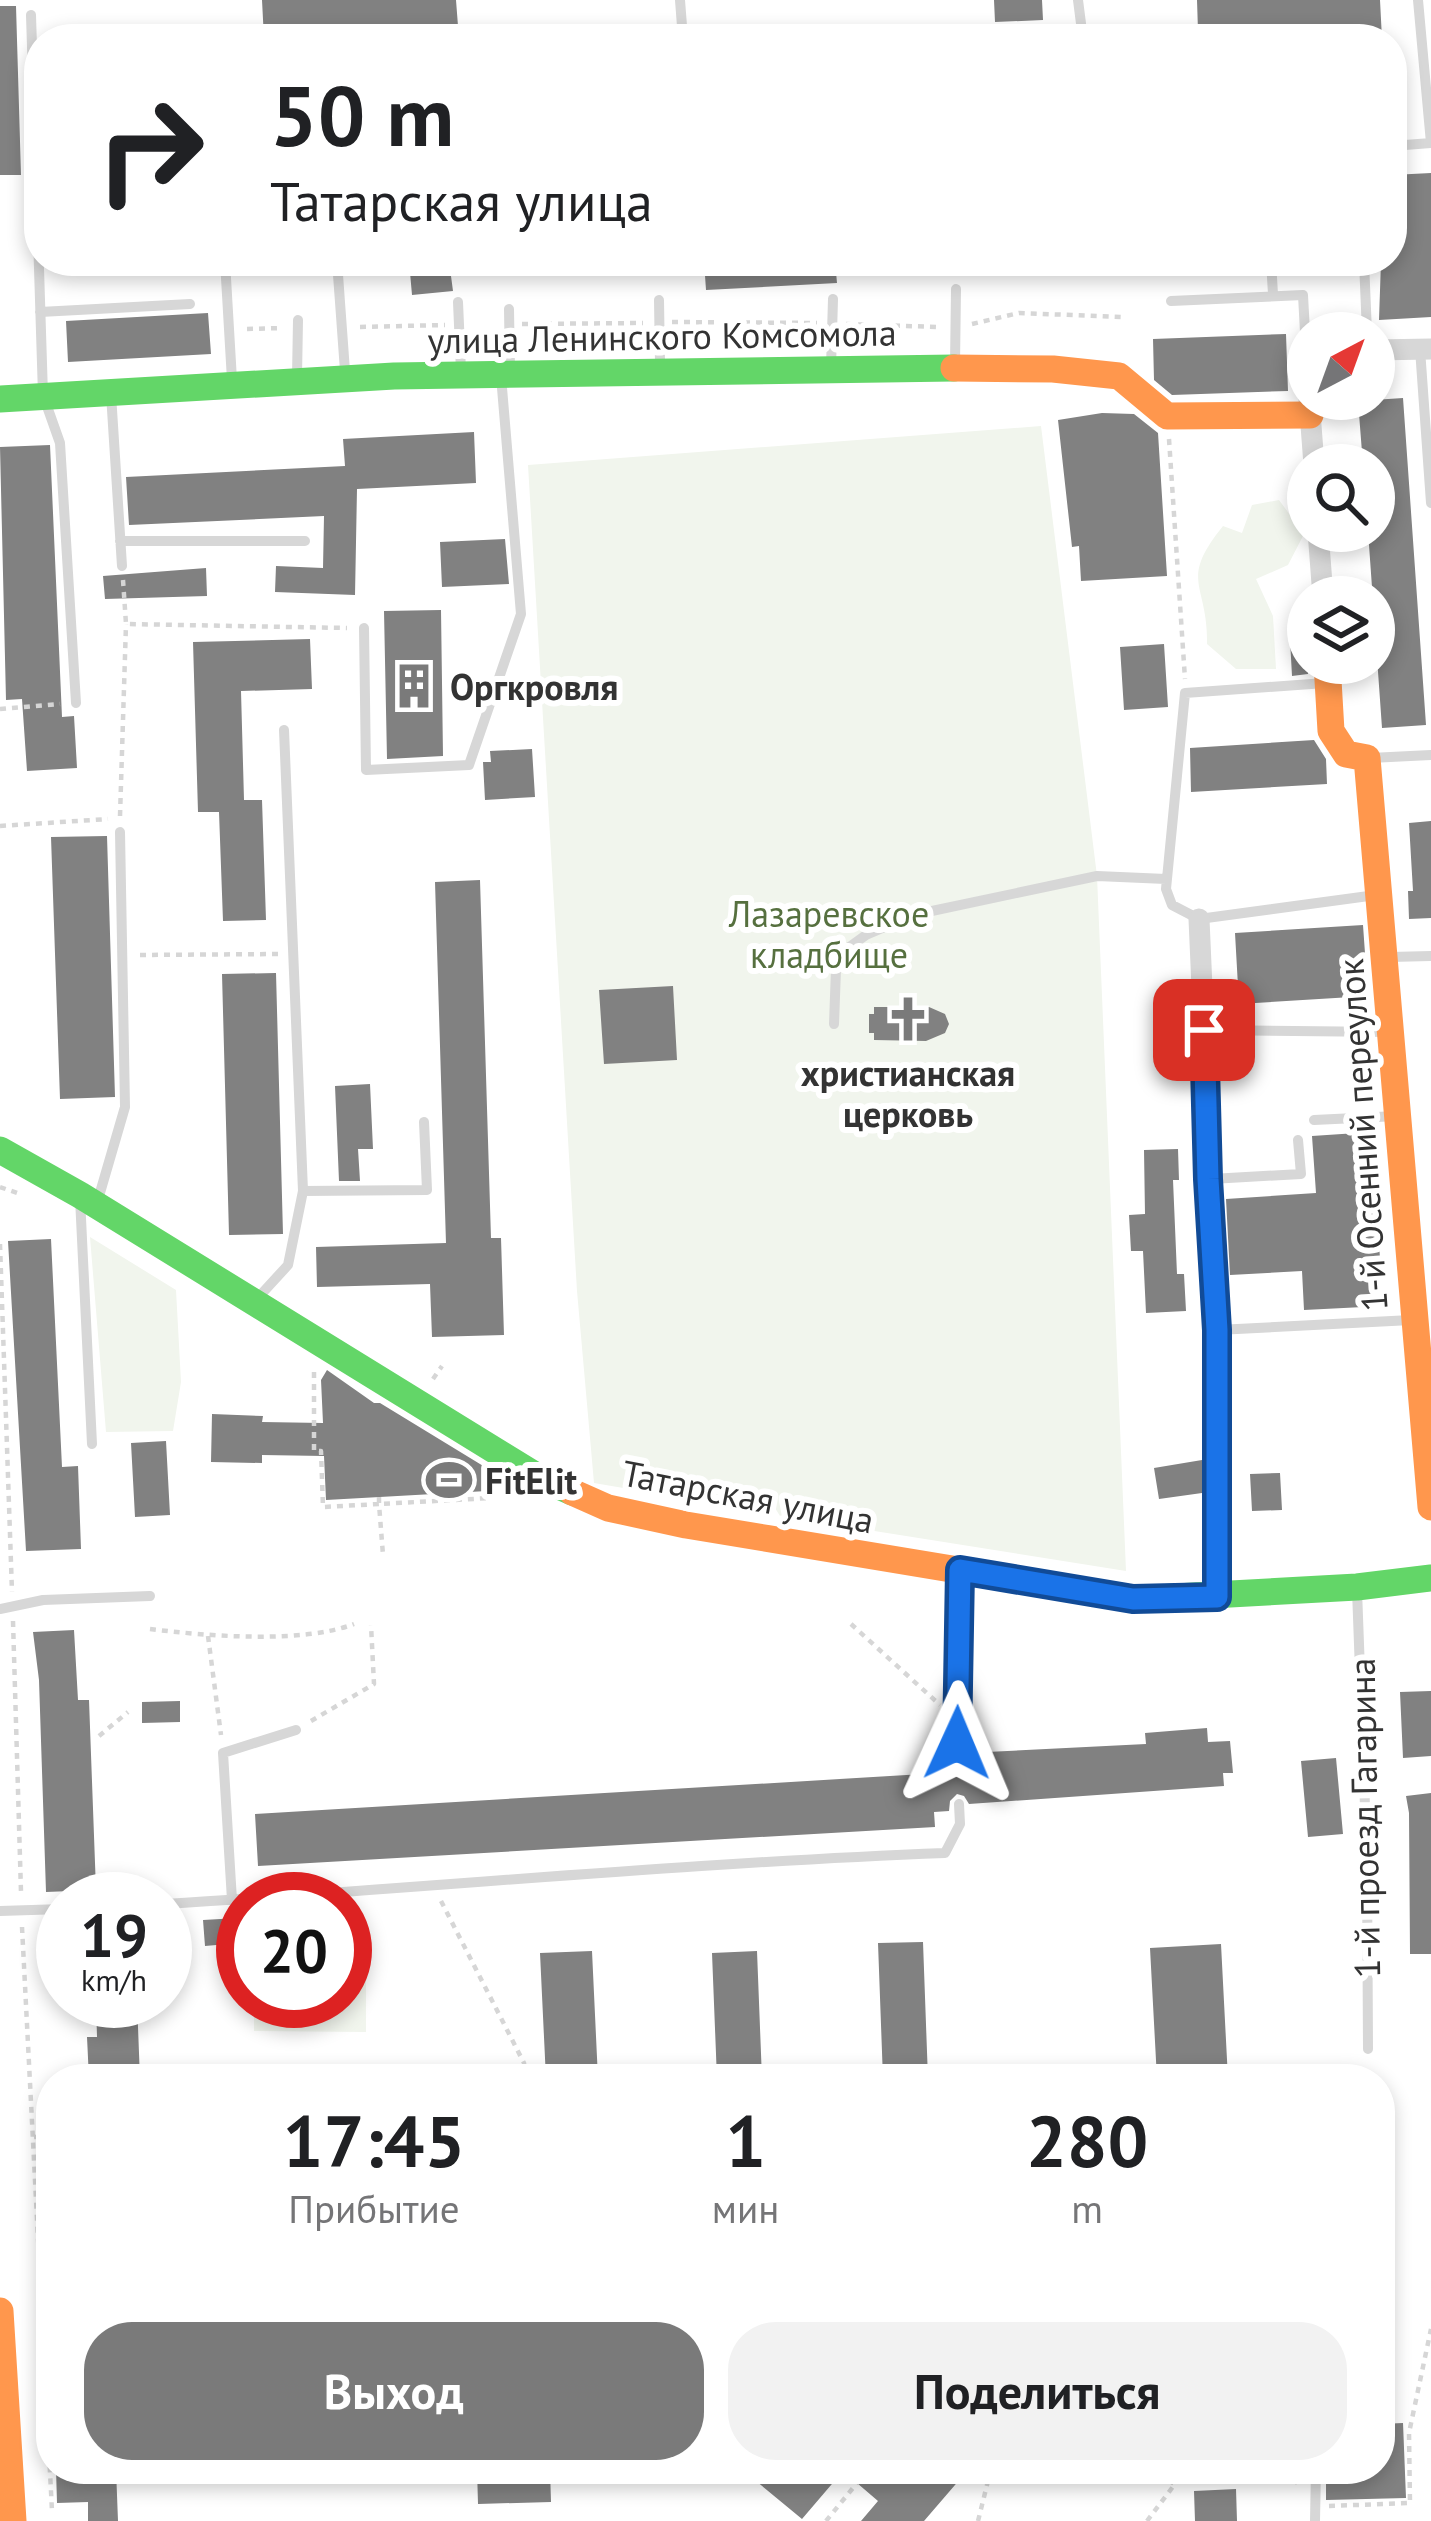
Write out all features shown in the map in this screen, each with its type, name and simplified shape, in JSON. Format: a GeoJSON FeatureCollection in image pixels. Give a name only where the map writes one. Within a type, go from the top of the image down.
{"type":"FeatureCollection","features":[{"type":"Feature","properties":{"kind":"street"},"geometry":{"type":"LineString","coordinates":[[1395,350],[1425,349]]}},
{"type":"Feature","properties":{"kind":"street","name":"улица Ленинского Комсомола"},"geometry":{"type":"LineString","coordinates":[[0,399],[461,374],[1053,369],[1119,376],[1167,416]]}},
{"type":"Feature","properties":{"kind":"street"},"geometry":{"type":"LineString","coordinates":[[1167,416],[1287,408]]}},
{"type":"Feature","properties":{"kind":"street"},"geometry":{"type":"LineString","coordinates":[[1329,684],[1331,731],[1346,754],[1367,758]]}},
{"type":"Feature","properties":{"kind":"street","name":"1-й Осенний переулок"},"geometry":{"type":"LineString","coordinates":[[1367,758],[1413,1237],[1411,1320],[1431,1507]]}},
{"type":"Feature","properties":{"kind":"street"},"geometry":{"type":"LineString","coordinates":[[1199,920],[1217,1330],[1217,1597]]}},
{"type":"Feature","properties":{"kind":"street","name":"Татарская улица"},"geometry":{"type":"LineString","coordinates":[[0,1150],[538,1477],[608,1508],[1133,1599],[1357,1588],[1431,1578]]}},
{"type":"Feature","properties":{"kind":"street"},"geometry":{"type":"LineString","coordinates":[[0,2311],[13,2521]]}},
{"type":"Feature","properties":{"kind":"lane"},"geometry":{"type":"LineString","coordinates":[[1407,144],[1431,142],[1418,0]]}},
{"type":"Feature","properties":{"kind":"lane"},"geometry":{"type":"LineString","coordinates":[[32,15],[32,24]]}},
{"type":"Feature","properties":{"kind":"lane"},"geometry":{"type":"LineString","coordinates":[[39,276],[43,395],[59,443],[76,703]]}},
{"type":"Feature","properties":{"kind":"lane"},"geometry":{"type":"LineString","coordinates":[[226,276],[232,383]]}},
{"type":"Feature","properties":{"kind":"lane"},"geometry":{"type":"LineString","coordinates":[[338,276],[345,378]]}},
{"type":"Feature","properties":{"kind":"lane"},"geometry":{"type":"LineString","coordinates":[[1272,276],[1273,294]]}},
{"type":"Feature","properties":{"kind":"lane"},"geometry":{"type":"LineString","coordinates":[[1365,276],[1366,312]]}},
{"type":"Feature","properties":{"kind":"lane"},"geometry":{"type":"LineString","coordinates":[[956,289],[956,368]]}},
{"type":"Feature","properties":{"kind":"lane"},"geometry":{"type":"LineString","coordinates":[[1171,301],[1303,295],[1304,312]]}},
{"type":"Feature","properties":{"kind":"lane"},"geometry":{"type":"LineString","coordinates":[[831,369],[833,298]]}},
{"type":"Feature","properties":{"kind":"lane"},"geometry":{"type":"LineString","coordinates":[[659,300],[660,371]]}},
{"type":"Feature","properties":{"kind":"lane"},"geometry":{"type":"LineString","coordinates":[[458,302],[461,374]]}},
{"type":"Feature","properties":{"kind":"lane"},"geometry":{"type":"LineString","coordinates":[[40,312],[190,304]]}},
{"type":"Feature","properties":{"kind":"lane"},"geometry":{"type":"LineString","coordinates":[[364,628],[366,770],[469,765],[521,614],[505,373],[509,309]]}},
{"type":"Feature","properties":{"kind":"lane"},"geometry":{"type":"LineString","coordinates":[[297,380],[298,320]]}},
{"type":"Feature","properties":{"kind":"lane"},"geometry":{"type":"LineString","coordinates":[[1425,349],[1431,502]]}},
{"type":"Feature","properties":{"kind":"lane"},"geometry":{"type":"LineString","coordinates":[[110,391],[122,566]]}},
{"type":"Feature","properties":{"kind":"lane"},"geometry":{"type":"LineString","coordinates":[[120,541],[305,541]]}},
{"type":"Feature","properties":{"kind":"lane"},"geometry":{"type":"LineString","coordinates":[[1287,679],[1185,693],[1166,879],[1172,905],[1199,920],[1381,895]]}},
{"type":"Feature","properties":{"kind":"lane"},"geometry":{"type":"LineString","coordinates":[[254,1302],[288,1265],[303,1191],[284,730]]}},
{"type":"Feature","properties":{"kind":"lane"},"geometry":{"type":"LineString","coordinates":[[1367,758],[1431,755]]}},
{"type":"Feature","properties":{"kind":"lane"},"geometry":{"type":"LineString","coordinates":[[92,1444],[88,1200],[124,1107],[120,832]]}},
{"type":"Feature","properties":{"kind":"lane"},"geometry":{"type":"LineString","coordinates":[[834,1024],[836,969],[848,948],[866,935],[913,915],[1097,876],[1166,879]]}},
{"type":"Feature","properties":{"kind":"lane"},"geometry":{"type":"LineString","coordinates":[[1387,957],[1431,956]]}},
{"type":"Feature","properties":{"kind":"lane"},"geometry":{"type":"LineString","coordinates":[[1204,1030],[1392,1032]]}},
{"type":"Feature","properties":{"kind":"lane"},"geometry":{"type":"LineString","coordinates":[[1314,1120],[1400,1116]]}},
{"type":"Feature","properties":{"kind":"lane"},"geometry":{"type":"LineString","coordinates":[[303,1191],[427,1190],[424,1122]]}},
{"type":"Feature","properties":{"kind":"lane"},"geometry":{"type":"LineString","coordinates":[[1208,1179],[1300,1174],[1298,1141]]}},
{"type":"Feature","properties":{"kind":"lane"},"geometry":{"type":"LineString","coordinates":[[1217,1330],[1411,1320]]}},
{"type":"Feature","properties":{"kind":"lane"},"geometry":{"type":"LineString","coordinates":[[956,1763],[960,1570]]}},
{"type":"Feature","properties":{"kind":"lane","name":"1-й проезд Гагарина"},"geometry":{"type":"LineString","coordinates":[[1357,1588],[1368,2049]]}},
{"type":"Feature","properties":{"kind":"lane"},"geometry":{"type":"LineString","coordinates":[[6,1609],[43,1600],[150,1596]]}},
{"type":"Feature","properties":{"kind":"lane"},"geometry":{"type":"LineString","coordinates":[[230,1872],[224,1753],[296,1730]]}},
{"type":"Feature","properties":{"kind":"lane"},"geometry":{"type":"LineString","coordinates":[[372,1890],[786,1859],[945,1853],[960,1824],[959,1804]]}},
{"type":"Feature","properties":{"kind":"lane"},"geometry":{"type":"LineString","coordinates":[[0,1911],[36,1911]]}},
{"type":"Feature","properties":{"kind":"lane"},"geometry":{"type":"LineString","coordinates":[[1315,2521],[1316,2484]]}},
{"type":"Feature","properties":{"kind":"path"},"geometry":{"type":"LineString","coordinates":[[1167,416],[1185,693]]}},
{"type":"Feature","properties":{"kind":"path"},"geometry":{"type":"LineString","coordinates":[[120,832],[126,624],[122,566]]}},
{"type":"Feature","properties":{"kind":"path"},"geometry":{"type":"LineString","coordinates":[[126,624],[364,628]]}},
{"type":"Feature","properties":{"kind":"path"},"geometry":{"type":"LineString","coordinates":[[0,709],[76,703]]}},
{"type":"Feature","properties":{"kind":"path"},"geometry":{"type":"LineString","coordinates":[[0,826],[120,818]]}},
{"type":"Feature","properties":{"kind":"path"},"geometry":{"type":"LineString","coordinates":[[122,956],[293,954]]}},
{"type":"Feature","properties":{"kind":"path"},"geometry":{"type":"LineString","coordinates":[[0,1244],[6,1609],[36,2175]]}},
{"type":"Feature","properties":{"kind":"path"},"geometry":{"type":"LineString","coordinates":[[314,1360],[314,1450],[321,1451],[323,1507],[379,1500],[490,1498],[505,1475]]}},
{"type":"Feature","properties":{"kind":"path"},"geometry":{"type":"LineString","coordinates":[[427,1389],[442,1366]]}},
{"type":"Feature","properties":{"kind":"path"},"geometry":{"type":"LineString","coordinates":[[379,1500],[383,1555]]}},
{"type":"Feature","properties":{"kind":"path"},"geometry":{"type":"LineString","coordinates":[[150,1629],[208,1636],[333,1632],[354,1624]]}},
{"type":"Feature","properties":{"kind":"path"},"geometry":{"type":"LineString","coordinates":[[851,1624],[957,1720]]}},
{"type":"Feature","properties":{"kind":"path"},"geometry":{"type":"LineString","coordinates":[[296,1730],[374,1684],[371,1625]]}},
{"type":"Feature","properties":{"kind":"path"},"geometry":{"type":"LineString","coordinates":[[208,1636],[224,1753]]}},
{"type":"Feature","properties":{"kind":"path"},"geometry":{"type":"LineString","coordinates":[[99,1736],[128,1712]]}},
{"type":"Feature","properties":{"kind":"path"},"geometry":{"type":"LineString","coordinates":[[434,1886],[524,2064]]}},
{"type":"Feature","properties":{"kind":"path"},"geometry":{"type":"LineString","coordinates":[[1298,2484],[1315,2506],[1410,2503],[1409,2433],[1431,2329]]}},
{"type":"Feature","properties":{"kind":"path"},"geometry":{"type":"LineString","coordinates":[[51,2484],[52,2511]]}},
{"type":"Feature","properties":{"kind":"path"},"geometry":{"type":"LineString","coordinates":[[826,2521],[855,2484]]}},
{"type":"Feature","properties":{"kind":"path"},"geometry":{"type":"LineString","coordinates":[[979,2521],[988,2484]]}},
{"type":"Feature","properties":{"kind":"path"},"geometry":{"type":"LineString","coordinates":[[1148,2521],[1175,2484]]}},
{"type":"Feature","properties":{"kind":"green space","name":"Лазаревское кладбище"},"geometry":{"type":"Polygon","coordinates":[[[1041,426],[1097,876],[1126,1571],[780,1516],[767,1499],[754,1492],[723,1505],[594,1483],[577,1291],[528,465],[1041,426]]]}},
{"type":"Feature","properties":{"kind":"green space"},"geometry":{"type":"Polygon","coordinates":[[[1279,500],[1287,511],[1287,552],[1295,552],[1288,565],[1256,579],[1273,616],[1276,669],[1236,669],[1207,644],[1198,583],[1209,545],[1223,526],[1242,533],[1252,505],[1279,500]]]}},
{"type":"Feature","properties":{"kind":"green space"},"geometry":{"type":"Polygon","coordinates":[[[90,1237],[176,1290],[181,1382],[173,1431],[106,1432],[90,1237]]]}},
{"type":"Feature","properties":{"kind":"green space"},"geometry":{"type":"Polygon","coordinates":[[[254,2028],[366,2028],[366,2032],[254,2028]]]}},
{"type":"Feature","properties":{"kind":"building"},"geometry":{"type":"Polygon","coordinates":[[[262,0],[456,0],[458,24],[263,24],[262,0]]]}},
{"type":"Feature","properties":{"kind":"building"},"geometry":{"type":"Polygon","coordinates":[[[994,0],[1042,0],[1043,20],[995,22],[994,0]]]}},
{"type":"Feature","properties":{"kind":"building"},"geometry":{"type":"Polygon","coordinates":[[[1197,0],[1380,0],[1381,24],[1198,24],[1197,0]]]}},
{"type":"Feature","properties":{"kind":"building"},"geometry":{"type":"Polygon","coordinates":[[[0,6],[16,6],[21,175],[0,175],[0,6]]]}},
{"type":"Feature","properties":{"kind":"building"},"geometry":{"type":"Polygon","coordinates":[[[1431,173],[1431,317],[1395,319],[1395,312],[1379,312],[1380,276],[1407,276],[1407,174],[1431,173]]]}},
{"type":"Feature","properties":{"kind":"building"},"geometry":{"type":"Polygon","coordinates":[[[410,276],[451,276],[453,291],[412,295],[410,276]]]}},
{"type":"Feature","properties":{"kind":"building"},"geometry":{"type":"Polygon","coordinates":[[[705,276],[836,276],[837,283],[706,290],[705,276]]]}},
{"type":"Feature","properties":{"kind":"building"},"geometry":{"type":"Polygon","coordinates":[[[208,313],[211,354],[68,362],[66,321],[208,313]]]}},
{"type":"Feature","properties":{"kind":"building"},"geometry":{"type":"Polygon","coordinates":[[[1286,334],[1287,391],[1172,395],[1154,380],[1153,339],[1286,334]]]}},
{"type":"Feature","properties":{"kind":"building"},"geometry":{"type":"Polygon","coordinates":[[[1403,398],[1426,725],[1382,728],[1379,684],[1395,684],[1395,576],[1371,576],[1369,552],[1395,552],[1395,444],[1361,444],[1359,420],[1395,420],[1395,399],[1403,398]]]}},
{"type":"Feature","properties":{"kind":"building"},"geometry":{"type":"Polygon","coordinates":[[[1134,414],[1158,433],[1167,576],[1081,581],[1079,546],[1072,547],[1058,420],[1134,414]]]}},
{"type":"Feature","properties":{"kind":"building"},"geometry":{"type":"Polygon","coordinates":[[[474,432],[476,483],[357,489],[355,595],[275,592],[276,566],[323,568],[324,516],[129,525],[126,477],[345,466],[343,439],[474,432]]]}},
{"type":"Feature","properties":{"kind":"building"},"geometry":{"type":"Polygon","coordinates":[[[50,445],[62,717],[74,716],[77,768],[27,771],[22,699],[6,700],[0,447],[50,445]]]}},
{"type":"Feature","properties":{"kind":"building"},"geometry":{"type":"Polygon","coordinates":[[[505,539],[509,584],[442,587],[440,542],[505,539]]]}},
{"type":"Feature","properties":{"kind":"building"},"geometry":{"type":"Polygon","coordinates":[[[206,568],[207,596],[105,599],[103,576],[206,568]]]}},
{"type":"Feature","properties":{"kind":"building","name":"Оргкровля"},"geometry":{"type":"Polygon","coordinates":[[[441,610],[443,756],[387,759],[384,611],[441,610]]]}},
{"type":"Feature","properties":{"kind":"building"},"geometry":{"type":"Polygon","coordinates":[[[310,639],[312,689],[241,691],[244,800],[262,800],[266,920],[223,921],[219,812],[198,812],[193,642],[310,639]]]}},
{"type":"Feature","properties":{"kind":"building"},"geometry":{"type":"Polygon","coordinates":[[[1164,644],[1168,707],[1124,710],[1120,647],[1164,644]]]}},
{"type":"Feature","properties":{"kind":"building"},"geometry":{"type":"Polygon","coordinates":[[[1314,740],[1326,759],[1327,784],[1191,792],[1190,748],[1314,740]]]}},
{"type":"Feature","properties":{"kind":"building"},"geometry":{"type":"Polygon","coordinates":[[[532,749],[535,797],[485,800],[483,762],[491,762],[490,751],[532,749]]]}},
{"type":"Feature","properties":{"kind":"building"},"geometry":{"type":"Polygon","coordinates":[[[1431,821],[1431,918],[1409,919],[1408,891],[1413,891],[1409,823],[1431,821]]]}},
{"type":"Feature","properties":{"kind":"building"},"geometry":{"type":"Polygon","coordinates":[[[107,836],[115,1097],[60,1099],[51,837],[107,836]]]}},
{"type":"Feature","properties":{"kind":"building"},"geometry":{"type":"Polygon","coordinates":[[[480,880],[491,1238],[501,1238],[504,1335],[432,1337],[430,1284],[317,1287],[316,1247],[446,1243],[435,882],[480,880]]]}},
{"type":"Feature","properties":{"kind":"building"},"geometry":{"type":"Polygon","coordinates":[[[1363,925],[1368,996],[1239,1004],[1235,933],[1363,925]]]}},
{"type":"Feature","properties":{"kind":"building"},"geometry":{"type":"Polygon","coordinates":[[[276,973],[283,1234],[229,1235],[222,974],[276,973]]]}},
{"type":"Feature","properties":{"kind":"building"},"geometry":{"type":"Polygon","coordinates":[[[673,986],[677,1060],[604,1064],[599,990],[673,986]]]}},
{"type":"Feature","properties":{"kind":"building"},"geometry":{"type":"Polygon","coordinates":[[[1162,995],[1187,995],[1188,1026],[1161,1025],[1162,995]]]}},
{"type":"Feature","properties":{"kind":"building","name":"христианская церковь"},"geometry":{"type":"Polygon","coordinates":[[[874,1007],[929,1007],[945,1014],[949,1024],[945,1033],[926,1041],[874,1040],[869,1014],[874,1014],[874,1007]]]}},
{"type":"Feature","properties":{"kind":"building"},"geometry":{"type":"Polygon","coordinates":[[[370,1084],[373,1149],[358,1149],[360,1181],[339,1181],[335,1086],[370,1084]]]}},
{"type":"Feature","properties":{"kind":"building"},"geometry":{"type":"Polygon","coordinates":[[[1372,1132],[1383,1306],[1304,1310],[1302,1271],[1230,1275],[1226,1199],[1316,1193],[1312,1136],[1372,1132]]]}},
{"type":"Feature","properties":{"kind":"building"},"geometry":{"type":"Polygon","coordinates":[[[1178,1149],[1179,1180],[1173,1180],[1177,1274],[1184,1274],[1186,1311],[1146,1313],[1143,1251],[1131,1251],[1129,1215],[1145,1214],[1144,1150],[1178,1149]]]}},
{"type":"Feature","properties":{"kind":"building"},"geometry":{"type":"Polygon","coordinates":[[[51,1239],[62,1467],[78,1466],[81,1549],[26,1551],[8,1241],[51,1239]]]}},
{"type":"Feature","properties":{"kind":"building"},"geometry":{"type":"Polygon","coordinates":[[[327,1370],[498,1475],[496,1487],[326,1500],[324,1456],[262,1455],[262,1463],[211,1462],[212,1414],[263,1416],[262,1422],[323,1423],[321,1380],[327,1370]]]}},
{"type":"Feature","properties":{"kind":"building"},"geometry":{"type":"Polygon","coordinates":[[[166,1441],[170,1515],[135,1517],[131,1443],[166,1441]]]}},
{"type":"Feature","properties":{"kind":"building"},"geometry":{"type":"Polygon","coordinates":[[[1202,1460],[1202,1493],[1159,1499],[1154,1468],[1202,1460]]]}},
{"type":"Feature","properties":{"kind":"building"},"geometry":{"type":"Polygon","coordinates":[[[1280,1473],[1282,1510],[1252,1511],[1250,1474],[1280,1473]]]}},
{"type":"Feature","properties":{"kind":"building"},"geometry":{"type":"Polygon","coordinates":[[[74,1630],[78,1700],[89,1700],[95,1872],[45,1872],[33,1632],[74,1630]]]}},
{"type":"Feature","properties":{"kind":"building"},"geometry":{"type":"Polygon","coordinates":[[[1431,1691],[1431,1756],[1403,1758],[1400,1692],[1431,1691]]]}},
{"type":"Feature","properties":{"kind":"building"},"geometry":{"type":"Polygon","coordinates":[[[180,1701],[180,1722],[142,1723],[142,1702],[180,1701]]]}},
{"type":"Feature","properties":{"kind":"building"},"geometry":{"type":"Polygon","coordinates":[[[1207,1728],[1208,1742],[1230,1741],[1233,1773],[1223,1773],[1224,1786],[969,1804],[957,1794],[949,1811],[934,1812],[935,1827],[258,1866],[255,1814],[940,1773],[947,1767],[957,1773],[965,1767],[966,1753],[1146,1744],[1145,1733],[1207,1728]]]}},
{"type":"Feature","properties":{"kind":"building"},"geometry":{"type":"Polygon","coordinates":[[[1336,1758],[1343,1834],[1308,1837],[1301,1761],[1336,1758]]]}},
{"type":"Feature","properties":{"kind":"building"},"geometry":{"type":"Polygon","coordinates":[[[1431,1793],[1431,1954],[1410,1954],[1406,1796],[1431,1793]]]}},
{"type":"Feature","properties":{"kind":"building"},"geometry":{"type":"Polygon","coordinates":[[[216,1919],[216,1945],[205,1946],[203,1920],[216,1919]]]}},
{"type":"Feature","properties":{"kind":"building"},"geometry":{"type":"Polygon","coordinates":[[[923,1942],[927,2064],[882,2064],[878,1943],[923,1942]]]}},
{"type":"Feature","properties":{"kind":"building"},"geometry":{"type":"Polygon","coordinates":[[[1221,1944],[1227,2064],[1156,2064],[1150,1948],[1221,1944]]]}},
{"type":"Feature","properties":{"kind":"building"},"geometry":{"type":"Polygon","coordinates":[[[592,1951],[597,2064],[545,2064],[540,1953],[592,1951]]]}},
{"type":"Feature","properties":{"kind":"building"},"geometry":{"type":"Polygon","coordinates":[[[757,1951],[761,2064],[716,2064],[712,1953],[757,1951]]]}},
{"type":"Feature","properties":{"kind":"building"},"geometry":{"type":"Polygon","coordinates":[[[97,2028],[138,2028],[139,2064],[88,2064],[87,2037],[97,2037],[97,2028]]]}},
{"type":"Feature","properties":{"kind":"building"},"geometry":{"type":"Polygon","coordinates":[[[1395,2423],[1403,2423],[1406,2498],[1326,2500],[1326,2484],[1395,2484],[1395,2423]]]}},
{"type":"Feature","properties":{"kind":"building"},"geometry":{"type":"Polygon","coordinates":[[[56,2484],[117,2484],[118,2521],[88,2521],[88,2502],[57,2503],[56,2484]]]}},
{"type":"Feature","properties":{"kind":"building"},"geometry":{"type":"Polygon","coordinates":[[[477,2484],[550,2484],[551,2502],[478,2504],[477,2484]]]}},
{"type":"Feature","properties":{"kind":"building"},"geometry":{"type":"Polygon","coordinates":[[[760,2484],[832,2484],[802,2519],[760,2484]]]}},
{"type":"Feature","properties":{"kind":"building"},"geometry":{"type":"Polygon","coordinates":[[[858,2484],[956,2484],[924,2521],[861,2521],[878,2501],[858,2484]]]}},
{"type":"Feature","properties":{"kind":"building"},"geometry":{"type":"Polygon","coordinates":[[[1236,2489],[1237,2521],[1195,2521],[1194,2491],[1236,2489]]]}},
{"type":"Feature","properties":{"kind":"traffic: fast"},"geometry":{"type":"LineString","coordinates":[[0,399],[394,376],[954,368]]}},
{"type":"Feature","properties":{"kind":"traffic: fast"},"geometry":{"type":"LineString","coordinates":[[0,1150],[538,1477],[572,1492]]}},
{"type":"Feature","properties":{"kind":"traffic: fast"},"geometry":{"type":"LineString","coordinates":[[1157,1598],[1431,1578]]}},
{"type":"Feature","properties":{"kind":"traffic: slow"},"geometry":{"type":"LineString","coordinates":[[954,368],[1053,369],[1119,376],[1167,416],[1287,415]]}},
{"type":"Feature","properties":{"kind":"traffic: slow"},"geometry":{"type":"LineString","coordinates":[[1328,684],[1331,731],[1346,754],[1367,758],[1431,1507]]}},
{"type":"Feature","properties":{"kind":"traffic: slow"},"geometry":{"type":"LineString","coordinates":[[572,1492],[608,1508],[686,1525],[1133,1599],[1157,1598]]}},
{"type":"Feature","properties":{"kind":"traffic: slow"},"geometry":{"type":"LineString","coordinates":[[0,2311],[13,2521]]}},
{"type":"Feature","properties":{"kind":"place","name":"Оргкровля"},"geometry":{"type":"Point","coordinates":[414,686]}},
{"type":"Feature","properties":{"kind":"place","name":"христианская церковь"},"geometry":{"type":"Point","coordinates":[908,1019]}},
{"type":"Feature","properties":{"kind":"place","name":"FitElit"},"geometry":{"type":"Point","coordinates":[449,1480]}},
{"type":"Feature","properties":{"kind":"route"},"geometry":{"type":"LineString","coordinates":[[957,1743],[960,1570],[1133,1599],[1217,1597],[1217,1330],[1204,1030]]}}]}
